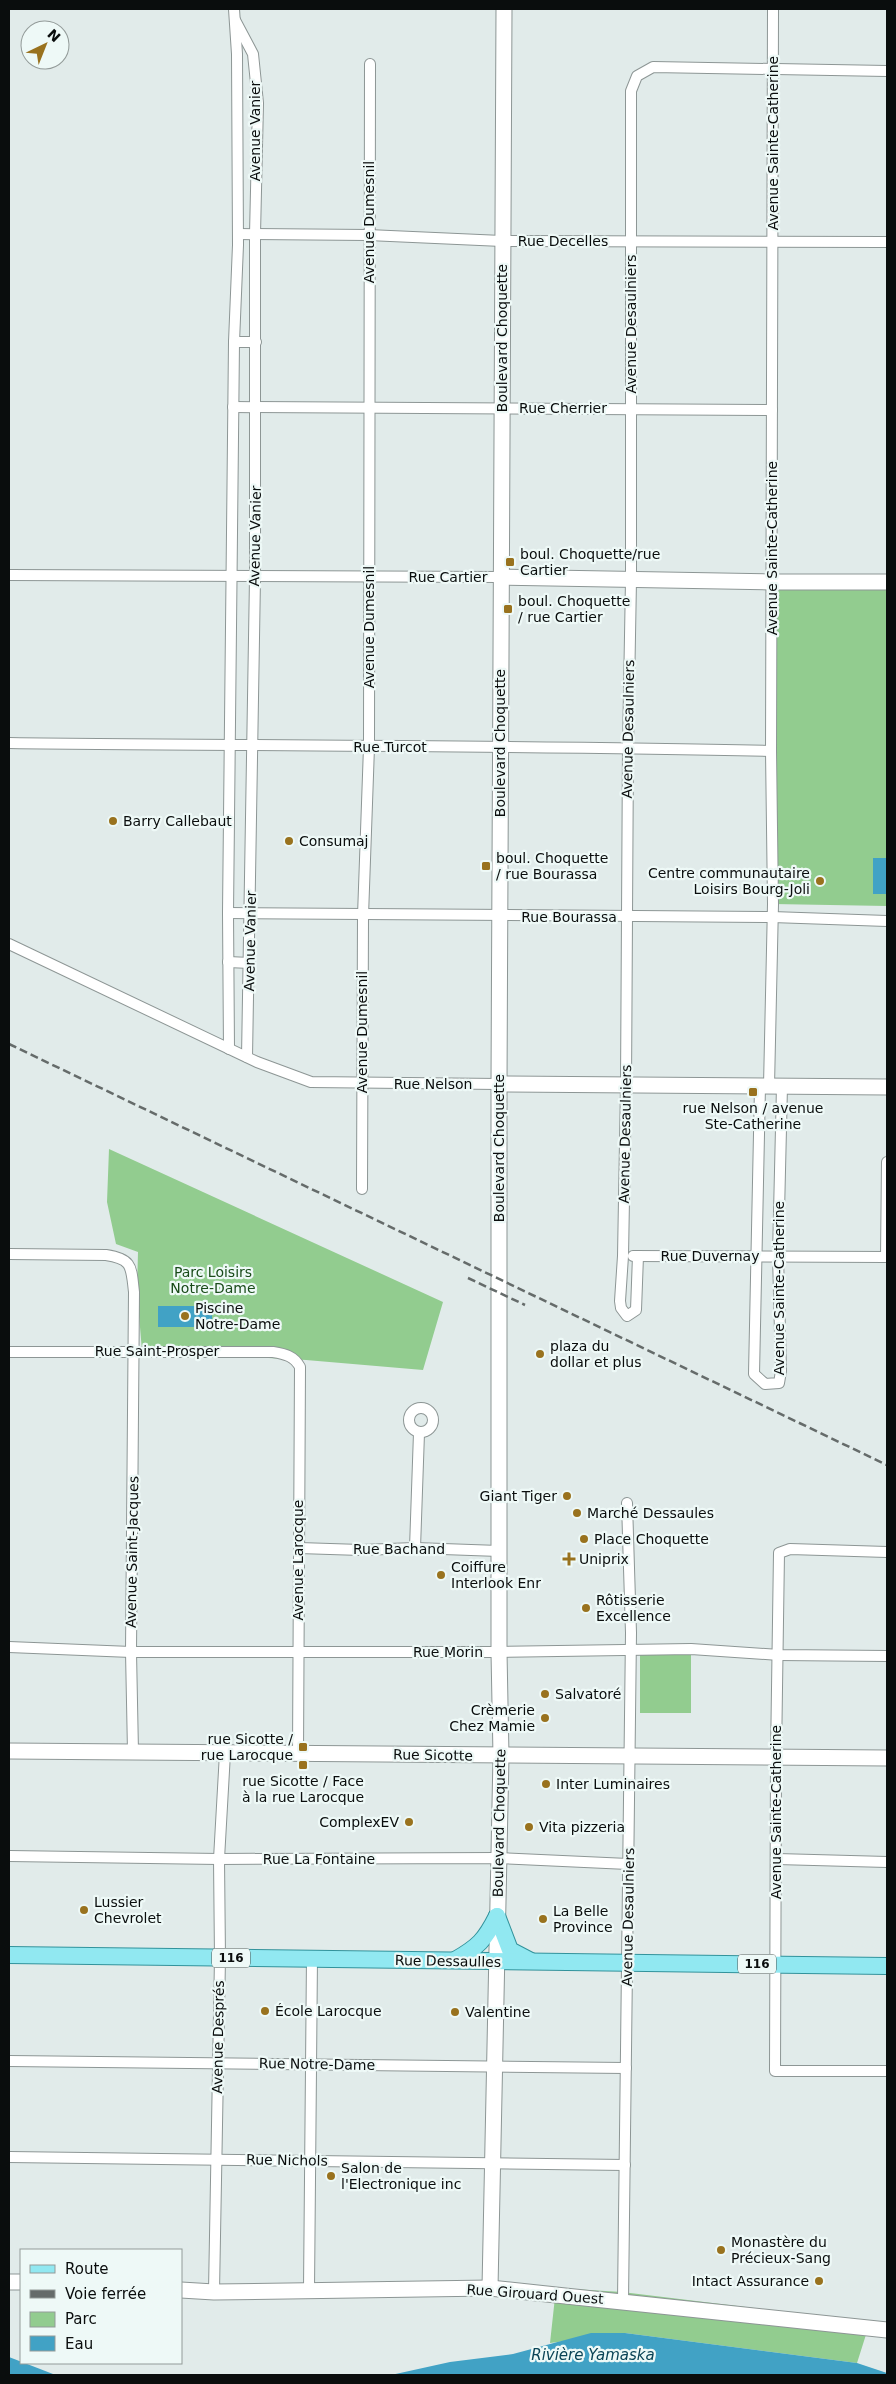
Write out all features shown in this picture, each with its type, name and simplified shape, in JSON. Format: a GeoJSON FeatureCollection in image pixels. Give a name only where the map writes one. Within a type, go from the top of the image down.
{"type":"FeatureCollection","features":[{"type":"Feature","properties":{"kind":"main road"},"geometry":{"type":"LineString","coordinates":[[453,1961],[476,1948],[488,1934],[497,1916]]}},
{"type":"Feature","properties":{"kind":"main road"},"geometry":{"type":"LineString","coordinates":[[497,1916],[510,1950],[525,1959],[537,1962]]}},
{"type":"Feature","properties":{"kind":"main road","name":"Rue Dessaulles"},"geometry":{"type":"LineString","coordinates":[[9,1954],[887,1966]]}},
{"type":"Feature","properties":{"kind":"street","name":"Avenue Vanier"},"geometry":{"type":"LineString","coordinates":[[229,1048],[228,913],[233,407],[238,234],[238,54],[234,9]]}},
{"type":"Feature","properties":{"kind":"street","name":"Boulevard Choquette"},"geometry":{"type":"LineString","coordinates":[[490,2288],[501,1756],[498,1652],[504,9]]}},
{"type":"Feature","properties":{"kind":"street","name":"Avenue Sainte-Catherine"},"geometry":{"type":"LineString","coordinates":[[770,1086],[756,1257],[754,1374],[765,1384],[779,1383],[781,1371],[770,1086],[774,242],[773,9]]}},
{"type":"Feature","properties":{"kind":"street","name":"Avenue Vanier"},"geometry":{"type":"LineString","coordinates":[[234,20],[253,54],[258,103],[255,234],[257,408],[250,962],[247,1057]]}},
{"type":"Feature","properties":{"kind":"street","name":"Avenue Dumesnil"},"geometry":{"type":"LineString","coordinates":[[362,1189],[363,916],[369,747],[368,235],[370,64]]}},
{"type":"Feature","properties":{"kind":"street","name":"Avenue Desaulniers"},"geometry":{"type":"LineString","coordinates":[[638,1256],[636,1310],[628,1316],[621,1308],[620,1301],[623,1256],[626,1085],[626,917],[631,580],[631,91],[637,76],[652,67],[772,69]]}},
{"type":"Feature","properties":{"kind":"street"},"geometry":{"type":"LineString","coordinates":[[772,69],[887,71]]}},
{"type":"Feature","properties":{"kind":"street"},"geometry":{"type":"LineString","coordinates":[[238,160],[256,162]]}},
{"type":"Feature","properties":{"kind":"street","name":"Rue Decelles"},"geometry":{"type":"LineString","coordinates":[[238,234],[368,235],[502,241],[887,242]]}},
{"type":"Feature","properties":{"kind":"street"},"geometry":{"type":"LineString","coordinates":[[234,342],[256,342]]}},
{"type":"Feature","properties":{"kind":"street","name":"Rue Cherrier"},"geometry":{"type":"LineString","coordinates":[[233,407],[772,410]]}},
{"type":"Feature","properties":{"kind":"street","name":"Rue Cartier"},"geometry":{"type":"LineString","coordinates":[[9,575],[255,578],[501,577],[753,580],[771,582],[887,582]]}},
{"type":"Feature","properties":{"kind":"street","name":"Rue Turcot"},"geometry":{"type":"LineString","coordinates":[[9,743],[771,751]]}},
{"type":"Feature","properties":{"kind":"street","name":"Rue Bourassa"},"geometry":{"type":"LineString","coordinates":[[228,913],[363,916],[772,917],[887,921]]}},
{"type":"Feature","properties":{"kind":"street","name":"Rue Nelson"},"geometry":{"type":"LineString","coordinates":[[9,944],[247,1057],[311,1082],[887,1087]]}},
{"type":"Feature","properties":{"kind":"street"},"geometry":{"type":"LineString","coordinates":[[228,962],[250,962]]}},
{"type":"Feature","properties":{"kind":"street"},"geometry":{"type":"LineString","coordinates":[[887,1162],[887,1257]]}},
{"type":"Feature","properties":{"kind":"street","name":"Avenue Saint-Jacques"},"geometry":{"type":"LineString","coordinates":[[9,1254],[106,1255],[122,1257],[131,1267],[134,1292],[131,1652],[133,1752]]}},
{"type":"Feature","properties":{"kind":"street","name":"Rue Duvernay"},"geometry":{"type":"LineString","coordinates":[[623,1256],[756,1257],[778,1255],[887,1257]]}},
{"type":"Feature","properties":{"kind":"street","name":"Rue Saint-Prosper"},"geometry":{"type":"LineString","coordinates":[[9,1352],[274,1352],[288,1354],[300,1367]]}},
{"type":"Feature","properties":{"kind":"street","name":"Avenue Larocque"},"geometry":{"type":"LineString","coordinates":[[298,1753],[300,1367]]}},
{"type":"Feature","properties":{"kind":"street"},"geometry":{"type":"LineString","coordinates":[[415,1548],[419,1433]]}},
{"type":"Feature","properties":{"kind":"street","name":"Avenue Desaulniers"},"geometry":{"type":"LineString","coordinates":[[624,2301],[631,1648],[627,1503]]}},
{"type":"Feature","properties":{"kind":"street","name":"Rue Bachand"},"geometry":{"type":"LineString","coordinates":[[298,1548],[361,1550],[415,1548],[499,1552]]}},
{"type":"Feature","properties":{"kind":"street","name":"Avenue Sainte-Catherine"},"geometry":{"type":"LineString","coordinates":[[887,1552],[790,1549],[779,1553],[775,1964],[775,2071],[887,2071]]}},
{"type":"Feature","properties":{"kind":"street","name":"Rue Morin"},"geometry":{"type":"LineString","coordinates":[[9,1647],[131,1652],[498,1652],[631,1648],[691,1649],[779,1655],[887,1656]]}},
{"type":"Feature","properties":{"kind":"street","name":"Rue Sicotte"},"geometry":{"type":"LineString","coordinates":[[9,1751],[887,1758]]}},
{"type":"Feature","properties":{"kind":"street","name":"Avenue Després"},"geometry":{"type":"LineString","coordinates":[[214,2292],[220,1958],[219,1859],[226,1753]]}},
{"type":"Feature","properties":{"kind":"street","name":"Rue La Fontaine"},"geometry":{"type":"LineString","coordinates":[[9,1856],[219,1859],[498,1858],[628,1864]]}},
{"type":"Feature","properties":{"kind":"street"},"geometry":{"type":"LineString","coordinates":[[777,1859],[887,1862]]}},
{"type":"Feature","properties":{"kind":"street"},"geometry":{"type":"LineString","coordinates":[[309,2289],[312,1957]]}},
{"type":"Feature","properties":{"kind":"street","name":"Rue Notre-Dame"},"geometry":{"type":"LineString","coordinates":[[9,2062],[626,2068]]}},
{"type":"Feature","properties":{"kind":"street","name":"Rue Nichols"},"geometry":{"type":"LineString","coordinates":[[9,2157],[625,2165]]}},
{"type":"Feature","properties":{"kind":"street","name":"Rue Girouard Ouest"},"geometry":{"type":"LineString","coordinates":[[182,2290],[214,2292],[309,2289],[490,2288],[887,2330]]}},
{"type":"Feature","properties":{"kind":"green space"},"geometry":{"type":"Polygon","coordinates":[[[771,582],[887,582],[887,906],[773,904],[771,582]]]}},
{"type":"Feature","properties":{"kind":"green space","name":"Parc Loisirs Notre-Dame"},"geometry":{"type":"Polygon","coordinates":[[[109,1149],[443,1302],[423,1370],[306,1360],[142,1351],[137,1291],[138,1252],[116,1244],[107,1202],[109,1149]]]}},
{"type":"Feature","properties":{"kind":"green space"},"geometry":{"type":"Polygon","coordinates":[[[640,1649],[691,1649],[691,1713],[640,1713],[640,1649]]]}},
{"type":"Feature","properties":{"kind":"green space"},"geometry":{"type":"Polygon","coordinates":[[[556,2288],[622,2292],[870,2322],[857,2363],[625,2333],[550,2343],[556,2288]]]}},
{"type":"Feature","properties":{"kind":"water"},"geometry":{"type":"Polygon","coordinates":[[[873,858],[887,858],[887,894],[873,894],[873,858]]]}},
{"type":"Feature","properties":{"kind":"water","name":"Piscine Notre-Dame"},"geometry":{"type":"Polygon","coordinates":[[[158,1306],[212,1306],[212,1327],[158,1327],[158,1306]]]}},
{"type":"Feature","properties":{"kind":"water","name":"Rivière Yamaska"},"geometry":{"type":"Polygon","coordinates":[[[591,2333],[625,2333],[857,2363],[887,2373],[887,2375],[391,2375],[450,2362],[513,2354],[591,2333]]]}},
{"type":"Feature","properties":{"kind":"water"},"geometry":{"type":"Polygon","coordinates":[[[9,2357],[20,2361],[20,2364],[27,2364],[54,2375],[9,2375],[9,2357]]]}},
{"type":"Feature","properties":{"kind":"railway"},"geometry":{"type":"LineString","coordinates":[[9,1044],[887,1465]]}},
{"type":"Feature","properties":{"kind":"railway"},"geometry":{"type":"LineString","coordinates":[[468,1278],[525,1305]]}},
{"type":"Feature","properties":{"kind":"place","name":"boul. Choquette/rue Cartier"},"geometry":{"type":"Point","coordinates":[510,562]}},
{"type":"Feature","properties":{"kind":"place","name":"boul. Choquette / rue Cartier"},"geometry":{"type":"Point","coordinates":[508,609]}},
{"type":"Feature","properties":{"kind":"place","name":"Barry Callebaut"},"geometry":{"type":"Point","coordinates":[113,821]}},
{"type":"Feature","properties":{"kind":"place","name":"Consumaj"},"geometry":{"type":"Point","coordinates":[289,841]}},
{"type":"Feature","properties":{"kind":"place","name":"boul. Choquette / rue Bourassa"},"geometry":{"type":"Point","coordinates":[486,866]}},
{"type":"Feature","properties":{"kind":"place","name":"Centre communautaire Loisirs Bourg-Joli"},"geometry":{"type":"Point","coordinates":[820,881]}},
{"type":"Feature","properties":{"kind":"place","name":"rue Nelson / avenue Ste-Catherine"},"geometry":{"type":"Point","coordinates":[753,1092]}},
{"type":"Feature","properties":{"kind":"place","name":"Piscine Notre-Dame"},"geometry":{"type":"Point","coordinates":[185,1316]}},
{"type":"Feature","properties":{"kind":"place","name":"plaza du dollar et plus"},"geometry":{"type":"Point","coordinates":[540,1354]}},
{"type":"Feature","properties":{"kind":"place","name":"Giant Tiger"},"geometry":{"type":"Point","coordinates":[567,1496]}},
{"type":"Feature","properties":{"kind":"place","name":"Marché Dessaules"},"geometry":{"type":"Point","coordinates":[577,1513]}},
{"type":"Feature","properties":{"kind":"place","name":"Place Choquette"},"geometry":{"type":"Point","coordinates":[584,1539]}},
{"type":"Feature","properties":{"kind":"place","name":"Uniprix"},"geometry":{"type":"Point","coordinates":[569,1559]}},
{"type":"Feature","properties":{"kind":"place","name":"Coiffure Interlook Enr"},"geometry":{"type":"Point","coordinates":[441,1575]}},
{"type":"Feature","properties":{"kind":"place","name":"Rôtisserie Excellence"},"geometry":{"type":"Point","coordinates":[586,1608]}},
{"type":"Feature","properties":{"kind":"place","name":"Salvatoré"},"geometry":{"type":"Point","coordinates":[545,1694]}},
{"type":"Feature","properties":{"kind":"place","name":"Crèmerie Chez Mamie"},"geometry":{"type":"Point","coordinates":[545,1718]}},
{"type":"Feature","properties":{"kind":"place","name":"rue Sicotte / rue Larocque"},"geometry":{"type":"Point","coordinates":[303,1747]}},
{"type":"Feature","properties":{"kind":"place","name":"rue Sicotte / Face à la rue Larocque"},"geometry":{"type":"Point","coordinates":[303,1765]}},
{"type":"Feature","properties":{"kind":"place","name":"Inter Luminaires"},"geometry":{"type":"Point","coordinates":[546,1784]}},
{"type":"Feature","properties":{"kind":"place","name":"ComplexEV"},"geometry":{"type":"Point","coordinates":[409,1822]}},
{"type":"Feature","properties":{"kind":"place","name":"Vita pizzeria"},"geometry":{"type":"Point","coordinates":[529,1827]}},
{"type":"Feature","properties":{"kind":"place","name":"Lussier Chevrolet"},"geometry":{"type":"Point","coordinates":[84,1910]}},
{"type":"Feature","properties":{"kind":"place","name":"La Belle Province"},"geometry":{"type":"Point","coordinates":[543,1919]}},
{"type":"Feature","properties":{"kind":"place","name":"École Larocque"},"geometry":{"type":"Point","coordinates":[265,2011]}},
{"type":"Feature","properties":{"kind":"place","name":"Valentine"},"geometry":{"type":"Point","coordinates":[455,2012]}},
{"type":"Feature","properties":{"kind":"place","name":"Salon de l'Electronique inc"},"geometry":{"type":"Point","coordinates":[331,2176]}},
{"type":"Feature","properties":{"kind":"place","name":"Monastère du Précieux-Sang"},"geometry":{"type":"Point","coordinates":[721,2250]}},
{"type":"Feature","properties":{"kind":"place","name":"Intact Assurance"},"geometry":{"type":"Point","coordinates":[819,2281]}}]}
